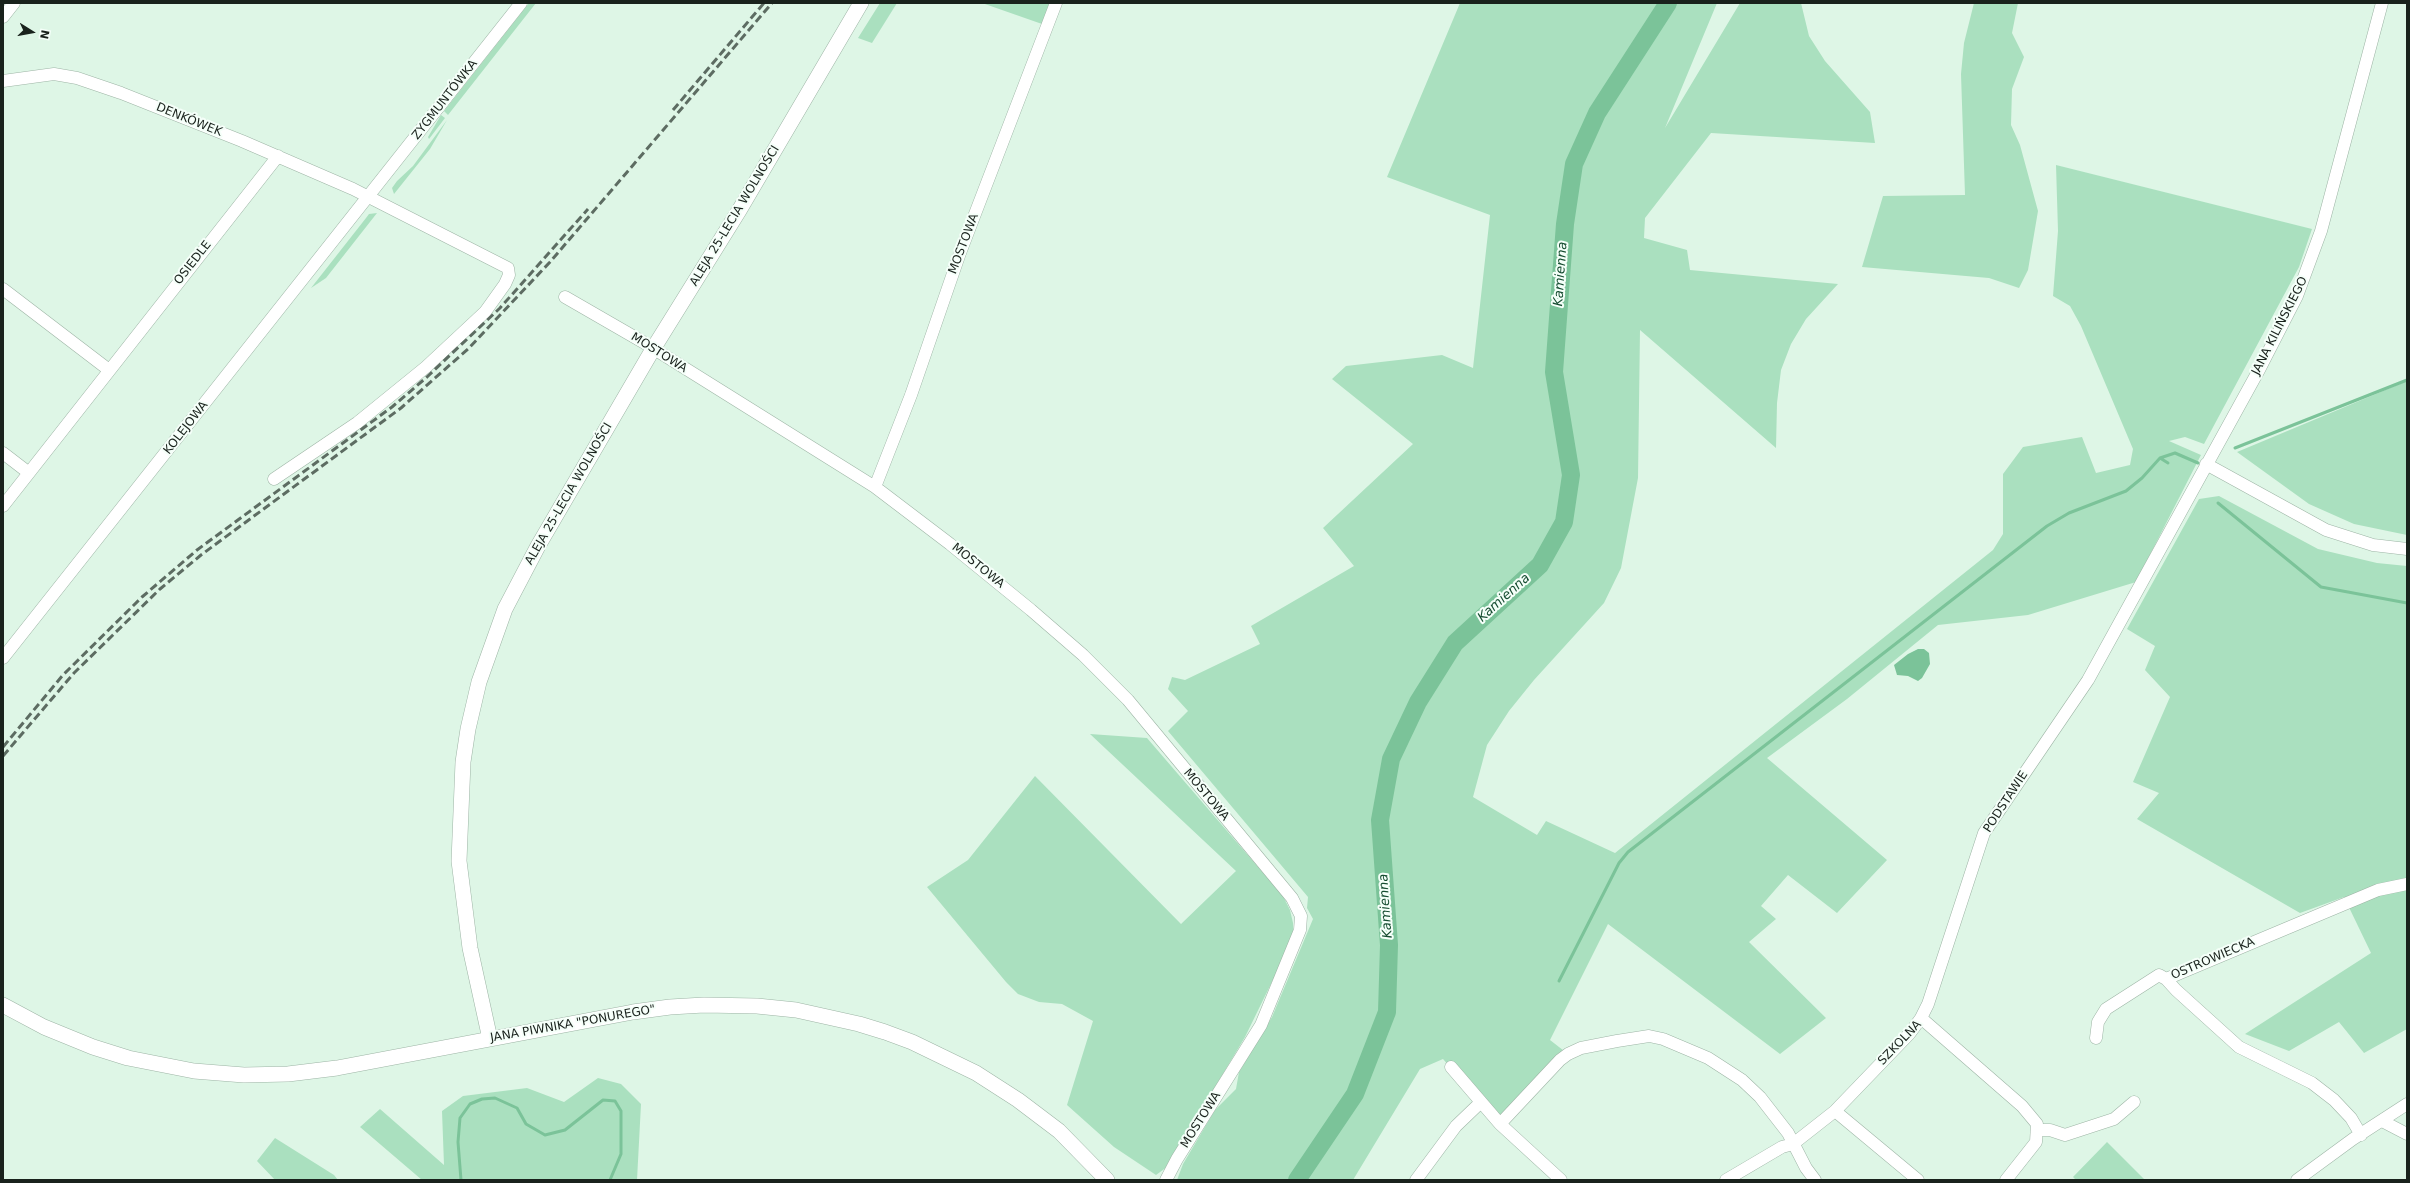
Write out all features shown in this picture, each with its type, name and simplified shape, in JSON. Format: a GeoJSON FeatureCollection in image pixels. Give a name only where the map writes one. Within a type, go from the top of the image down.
{"type":"FeatureCollection","features":[{"type":"Feature","properties":{"kind":"main road","name":"ALEJA 25-LECIA WOLNOŚCI"},"geometry":{"type":"LineString","coordinates":[[490,1039],[470,948],[460,867],[460,810],[463,762],[469,722],[479,682],[506,609],[538,546],[653,349],[740,209],[861,3]]}},
{"type":"Feature","properties":{"kind":"main road","name":"JANA PIWNIKA \"PONUREGO\""},"geometry":{"type":"LineString","coordinates":[[3,1005],[44,1027],[93,1047],[128,1058],[194,1071],[244,1075],[288,1074],[337,1068],[634,1012],[704,1005],[757,1006],[828,1016],[906,1039],[976,1073],[1018,1100],[1059,1131],[1107,1180]]}},
{"type":"Feature","properties":{"kind":"street"},"geometry":{"type":"LineString","coordinates":[[3,17],[14,3]]}},
{"type":"Feature","properties":{"kind":"street","name":"ZYGMUNTÓWKA"},"geometry":{"type":"LineString","coordinates":[[368,197],[521,3]]}},
{"type":"Feature","properties":{"kind":"street","name":"MOSTOWA"},"geometry":{"type":"LineString","coordinates":[[876,487],[911,395],[960,253],[1056,3]]}},
{"type":"Feature","properties":{"kind":"street","name":"JANA KILIŃSKIEGO"},"geometry":{"type":"LineString","coordinates":[[2119,626],[2298,296],[2312,258],[2382,3]]}},
{"type":"Feature","properties":{"kind":"street","name":"DENKÓWEK"},"geometry":{"type":"LineString","coordinates":[[3,81],[54,74],[77,78],[121,93],[278,156],[368,197]]}},
{"type":"Feature","properties":{"kind":"street","name":"OSIEDLE"},"geometry":{"type":"LineString","coordinates":[[3,506],[278,156]]}},
{"type":"Feature","properties":{"kind":"street"},"geometry":{"type":"LineString","coordinates":[[274,480],[357,423],[426,367],[485,312],[505,284],[508,268],[368,197]]}},
{"type":"Feature","properties":{"kind":"street","name":"KOLEJOWA"},"geometry":{"type":"LineString","coordinates":[[3,658],[368,197]]}},
{"type":"Feature","properties":{"kind":"street"},"geometry":{"type":"LineString","coordinates":[[3,289],[109,370]]}},
{"type":"Feature","properties":{"kind":"street","name":"MOSTOWA"},"geometry":{"type":"LineString","coordinates":[[565,297],[653,349],[876,487],[950,544],[1031,610],[1107,678],[1128,700],[1299,907],[1301,916],[1300,930],[1261,1025],[1166,1180]]}},
{"type":"Feature","properties":{"kind":"street"},"geometry":{"type":"LineString","coordinates":[[3,453],[29,473]]}},
{"type":"Feature","properties":{"kind":"street"},"geometry":{"type":"LineString","coordinates":[[2206,464],[2326,530],[2373,545],[2407,549]]}},
{"type":"Feature","properties":{"kind":"street","name":"PODSTAWIE"},"geometry":{"type":"LineString","coordinates":[[1921,1018],[1928,1004],[1984,833],[2088,680],[2119,626]]}},
{"type":"Feature","properties":{"kind":"street","name":"OSTROWIECKA"},"geometry":{"type":"LineString","coordinates":[[2361,1135],[2351,1118],[2334,1100],[2312,1083],[2239,1047],[2176,990],[2166,979],[2378,890],[2407,884]]}},
{"type":"Feature","properties":{"kind":"street"},"geometry":{"type":"LineString","coordinates":[[2096,1038],[2098,1022],[2106,1009],[2159,976],[2166,979]]}},
{"type":"Feature","properties":{"kind":"street","name":"SZKOLNA"},"geometry":{"type":"LineString","coordinates":[[1726,1180],[1782,1147],[1793,1144],[1835,1111],[1910,1033],[1921,1018],[2032,1116],[2037,1124],[2038,1130]]}},
{"type":"Feature","properties":{"kind":"street"},"geometry":{"type":"LineString","coordinates":[[1500,1124],[1560,1060],[1568,1054],[1596,1045],[1649,1036],[1663,1039],[1701,1055],[1742,1080],[1769,1109],[1788,1133],[1815,1180]]}},
{"type":"Feature","properties":{"kind":"street"},"geometry":{"type":"LineString","coordinates":[[1451,1067],[1480,1103],[1500,1124],[1561,1180]]}},
{"type":"Feature","properties":{"kind":"street"},"geometry":{"type":"LineString","coordinates":[[2006,1180],[2031,1149],[2038,1130],[2050,1130],[2065,1135],[2114,1119],[2134,1102]]}},
{"type":"Feature","properties":{"kind":"street"},"geometry":{"type":"LineString","coordinates":[[1416,1180],[1456,1126],[1480,1103]]}},
{"type":"Feature","properties":{"kind":"street"},"geometry":{"type":"LineString","coordinates":[[2297,1180],[2407,1104]]}},
{"type":"Feature","properties":{"kind":"street"},"geometry":{"type":"LineString","coordinates":[[1835,1111],[1918,1180]]}},
{"type":"Feature","properties":{"kind":"street"},"geometry":{"type":"LineString","coordinates":[[2382,1121],[2407,1134]]}},
{"type":"Feature","properties":{"kind":"shaded area"},"geometry":{"type":"Polygon","coordinates":[[[529,3],[536,3],[448,115],[444,111],[529,3]]]}},
{"type":"Feature","properties":{"kind":"shaded area"},"geometry":{"type":"Polygon","coordinates":[[[880,3],[897,3],[872,43],[858,38],[880,3]]]}},
{"type":"Feature","properties":{"kind":"shaded area"},"geometry":{"type":"Polygon","coordinates":[[[982,3],[1050,3],[1042,24],[982,3]]]}},
{"type":"Feature","properties":{"kind":"shaded area"},"geometry":{"type":"Polygon","coordinates":[[[1460,3],[1717,3],[1665,128],[1740,3],[1801,3],[1809,36],[1825,61],[1870,112],[1875,143],[1711,133],[1645,218],[1644,238],[1687,250],[1690,270],[1838,284],[1806,319],[1791,344],[1781,370],[1777,403],[1776,448],[1640,330],[1638,478],[1621,568],[1604,603],[1534,680],[1509,711],[1487,745],[1473,797],[1537,835],[1546,821],[1615,853],[1993,550],[2003,534],[2003,474],[2023,447],[2082,437],[2096,473],[2130,465],[2133,449],[2081,326],[2070,306],[2053,296],[2058,231],[2056,165],[2312,229],[2299,267],[2204,444],[2185,437],[2169,441],[2201,455],[2136,582],[2028,615],[1938,625],[1847,699],[1767,758],[1887,860],[1837,913],[1788,875],[1761,906],[1776,919],[1749,942],[1826,1018],[1780,1054],[1608,924],[1550,1040],[1568,1054],[1500,1124],[1443,1059],[1420,1069],[1353,1180],[1177,1180],[1183,1164],[1215,1110],[1236,1089],[1239,1072],[1272,1017],[1313,919],[1307,908],[1308,897],[1168,731],[1188,711],[1168,689],[1172,677],[1185,680],[1260,644],[1251,626],[1354,566],[1323,528],[1413,444],[1332,379],[1346,366],[1442,355],[1473,368],[1490,215],[1387,177],[1460,3]]]}},
{"type":"Feature","properties":{"kind":"shaded area"},"geometry":{"type":"Polygon","coordinates":[[[1974,3],[2018,3],[2012,33],[2024,57],[2012,89],[2011,125],[2020,145],[2038,211],[2028,270],[2019,288],[1989,278],[1862,267],[1883,196],[1965,195],[1961,74],[1964,43],[1974,3]]]}},
{"type":"Feature","properties":{"kind":"shaded area"},"geometry":{"type":"Polygon","coordinates":[[[441,115],[445,118],[429,139],[428,137],[441,115]]]}},
{"type":"Feature","properties":{"kind":"shaded area"},"geometry":{"type":"Polygon","coordinates":[[[447,120],[430,149],[394,194],[392,188],[397,181],[413,166],[447,120]]]}},
{"type":"Feature","properties":{"kind":"shaded area"},"geometry":{"type":"Polygon","coordinates":[[[377,213],[326,278],[311,288],[369,214],[377,213]]]}},
{"type":"Feature","properties":{"kind":"shaded area"},"geometry":{"type":"Polygon","coordinates":[[[2407,381],[2407,535],[2354,524],[2309,504],[2237,452],[2407,381]]]}},
{"type":"Feature","properties":{"kind":"shaded area"},"geometry":{"type":"Polygon","coordinates":[[[2219,496],[2318,549],[2377,563],[2407,566],[2407,1029],[2364,1053],[2339,1022],[2289,1051],[2245,1034],[2371,953],[2344,897],[2300,913],[2137,819],[2159,793],[2133,782],[2170,697],[2145,670],[2155,646],[2127,629],[2199,499],[2219,496]]]}},
{"type":"Feature","properties":{"kind":"shaded area"},"geometry":{"type":"Polygon","coordinates":[[[1918,649],[1924,649],[1929,653],[1930,664],[1922,678],[1918,681],[1908,676],[1897,675],[1894,665],[1908,654],[1918,649]]]}},
{"type":"Feature","properties":{"kind":"shaded area"},"geometry":{"type":"Polygon","coordinates":[[[1090,734],[1147,738],[1283,896],[1290,910],[1293,923],[1293,935],[1288,949],[1245,1037],[1167,1167],[1156,1175],[1114,1147],[1067,1105],[1093,1021],[1062,1004],[1039,1002],[1018,994],[1006,982],[927,887],[968,860],[1035,776],[1181,924],[1236,871],[1090,734]]]}},
{"type":"Feature","properties":{"kind":"shaded area"},"geometry":{"type":"Polygon","coordinates":[[[598,1078],[621,1084],[641,1104],[637,1180],[422,1180],[360,1127],[380,1109],[444,1165],[442,1111],[463,1096],[527,1088],[564,1102],[598,1078]]]}},
{"type":"Feature","properties":{"kind":"shaded area"},"geometry":{"type":"Polygon","coordinates":[[[275,1138],[334,1175],[338,1180],[275,1180],[257,1161],[275,1138]]]}},
{"type":"Feature","properties":{"kind":"shaded area"},"geometry":{"type":"Polygon","coordinates":[[[2107,1142],[2145,1180],[2076,1180],[2073,1177],[2107,1142]]]}},
{"type":"Feature","properties":{"kind":"waterway","name":"Kamienna"},"geometry":{"type":"LineString","coordinates":[[1297,1180],[1355,1094],[1387,1012],[1389,945],[1380,820],[1391,759],[1418,702],[1455,643],[1540,565],[1564,522],[1571,475],[1554,372],[1565,224],[1574,164],[1597,113],[1668,3]]}},
{"type":"Feature","properties":{"kind":"waterway"},"geometry":{"type":"LineString","coordinates":[[2235,448],[2407,380]]}},
{"type":"Feature","properties":{"kind":"waterway"},"geometry":{"type":"LineString","coordinates":[[2160,458],[2175,453],[2198,463]]}},
{"type":"Feature","properties":{"kind":"waterway"},"geometry":{"type":"LineString","coordinates":[[1559,981],[1619,863],[1628,852],[2047,526],[2069,513],[2126,491],[2142,478],[2160,458],[2168,463]]}},
{"type":"Feature","properties":{"kind":"waterway"},"geometry":{"type":"LineString","coordinates":[[2218,503],[2321,587],[2407,603]]}},
{"type":"Feature","properties":{"kind":"waterway"},"geometry":{"type":"LineString","coordinates":[[461,1180],[458,1142],[460,1118],[470,1104],[482,1099],[495,1098],[517,1108],[526,1124],[545,1135],[565,1130],[603,1100],[615,1101],[621,1111],[621,1154],[610,1180]]}},
{"type":"Feature","properties":{"kind":"railway"},"geometry":{"type":"LineString","coordinates":[[673,110],[764,3]]}},
{"type":"Feature","properties":{"kind":"railway"},"geometry":{"type":"LineString","coordinates":[[3,756],[74,673],[160,589],[201,555],[401,408],[468,349],[550,262],[772,3]]}},
{"type":"Feature","properties":{"kind":"railway"},"geometry":{"type":"LineString","coordinates":[[3,747],[63,675],[142,597],[197,550],[392,407],[427,377],[500,308],[588,209]]}}]}
